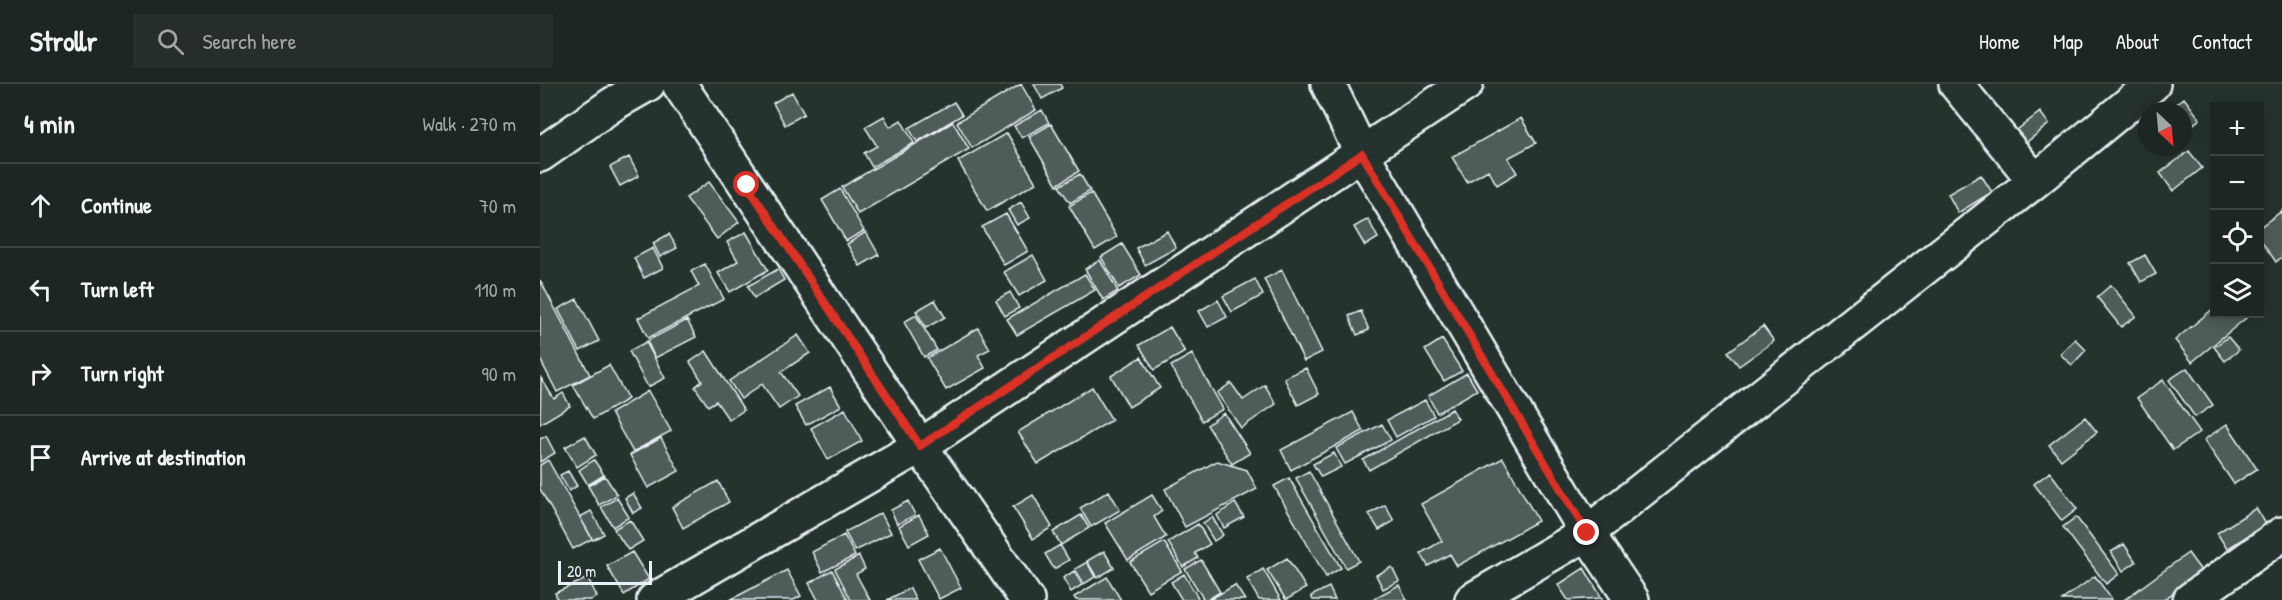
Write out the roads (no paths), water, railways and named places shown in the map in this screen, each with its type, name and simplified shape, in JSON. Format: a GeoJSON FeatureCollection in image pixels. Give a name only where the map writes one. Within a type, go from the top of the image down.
{"type":"FeatureCollection","features":[{"type":"Feature","properties":{"kind":"street"},"geometry":{"type":"LineString","coordinates":[[540,155],[613,104],[648,84]]}},
{"type":"Feature","properties":{"kind":"street"},"geometry":{"type":"LineString","coordinates":[[679,84],[920,446],[1027,600]]}},
{"type":"Feature","properties":{"kind":"street"},"geometry":{"type":"LineString","coordinates":[[1328,84],[1362,154],[1587,533],[1632,600]]}},
{"type":"Feature","properties":{"kind":"street"},"geometry":{"type":"LineString","coordinates":[[654,600],[920,446],[1466,84]]}},
{"type":"Feature","properties":{"kind":"street"},"geometry":{"type":"LineString","coordinates":[[1956,84],[2036,181]]}},
{"type":"Feature","properties":{"kind":"street"},"geometry":{"type":"LineString","coordinates":[[1472,600],[1587,533],[2036,181],[2153,84]]}},
{"type":"Feature","properties":{"kind":"street"},"geometry":{"type":"LineString","coordinates":[[2190,600],[2282,534]]}}]}
